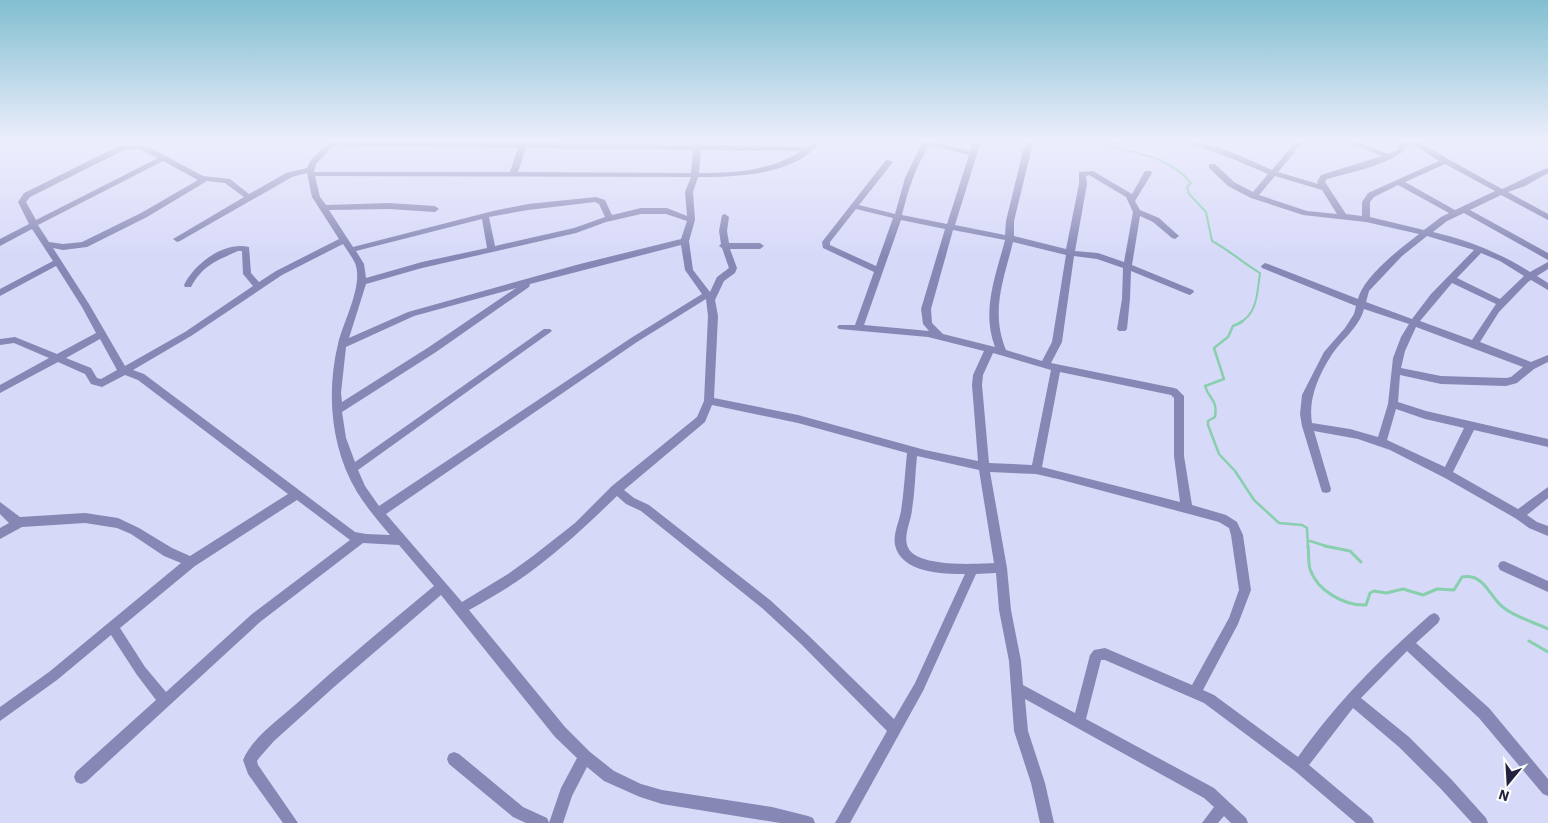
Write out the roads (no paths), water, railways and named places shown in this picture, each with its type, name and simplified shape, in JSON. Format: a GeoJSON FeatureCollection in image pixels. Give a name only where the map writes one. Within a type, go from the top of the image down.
{"type":"FeatureCollection","features":[{"type":"Feature","properties":{"kind":"street"},"geometry":{"type":"LineString","coordinates":[[59,179],[27,195],[22,202],[34,225],[102,334],[118,365],[123,370],[141,377],[352,536],[360,539],[400,540]]}},
{"type":"Feature","properties":{"kind":"street"},"geometry":{"type":"LineString","coordinates":[[0,243],[121,179]]}},
{"type":"Feature","properties":{"kind":"street"},"geometry":{"type":"LineString","coordinates":[[48,245],[74,247],[84,245],[151,211],[204,179]]}},
{"type":"Feature","properties":{"kind":"street"},"geometry":{"type":"LineString","coordinates":[[222,179],[249,197]]}},
{"type":"Feature","properties":{"kind":"street"},"geometry":{"type":"LineString","coordinates":[[177,239],[281,179]]}},
{"type":"Feature","properties":{"kind":"street"},"geometry":{"type":"LineString","coordinates":[[312,179],[316,197],[322,208],[360,264],[362,282],[342,345],[336,393],[337,410],[342,438],[352,469],[360,489],[378,513],[442,587],[560,732],[585,757],[609,776],[640,790],[662,797],[763,812],[808,823]]}},
{"type":"Feature","properties":{"kind":"street"},"geometry":{"type":"LineString","coordinates":[[461,610],[537,560],[579,526],[616,490],[701,419],[709,401],[713,334],[709,297],[689,270],[685,242],[691,220],[692,203],[689,192],[693,179]]}},
{"type":"Feature","properties":{"kind":"street"},"geometry":{"type":"LineString","coordinates":[[875,179],[826,242],[826,246],[878,270]]}},
{"type":"Feature","properties":{"kind":"street"},"geometry":{"type":"LineString","coordinates":[[858,328],[898,217],[907,179]]}},
{"type":"Feature","properties":{"kind":"street"},"geometry":{"type":"LineString","coordinates":[[940,337],[928,324],[926,309],[965,179]]}},
{"type":"Feature","properties":{"kind":"street"},"geometry":{"type":"LineString","coordinates":[[1020,179],[994,300],[996,350],[978,375],[976,385],[984,467],[1001,568],[1005,610],[1018,689],[1021,731],[1038,783],[1047,823]]}},
{"type":"Feature","properties":{"kind":"street"},"geometry":{"type":"LineString","coordinates":[[1045,365],[1057,342],[1083,179]]}},
{"type":"Feature","properties":{"kind":"street"},"geometry":{"type":"LineString","coordinates":[[1101,179],[1129,196],[1137,212],[1127,266],[1122,329]]}},
{"type":"Feature","properties":{"kind":"street"},"geometry":{"type":"LineString","coordinates":[[1132,200],[1144,179]]}},
{"type":"Feature","properties":{"kind":"street"},"geometry":{"type":"LineString","coordinates":[[1226,179],[1254,196],[1306,213],[1342,215],[1366,219],[1428,232],[1480,249],[1530,274],[1548,287]]}},
{"type":"Feature","properties":{"kind":"street"},"geometry":{"type":"LineString","coordinates":[[1254,196],[1268,179]]}},
{"type":"Feature","properties":{"kind":"street"},"geometry":{"type":"LineString","coordinates":[[1294,179],[1323,188]]}},
{"type":"Feature","properties":{"kind":"street"},"geometry":{"type":"LineString","coordinates":[[1323,179],[1321,182],[1323,188],[1342,215]]}},
{"type":"Feature","properties":{"kind":"street"},"geometry":{"type":"LineString","coordinates":[[1366,219],[1366,202],[1371,195],[1404,179]]}},
{"type":"Feature","properties":{"kind":"street"},"geometry":{"type":"LineString","coordinates":[[1478,179],[1546,215]]}},
{"type":"Feature","properties":{"kind":"street"},"geometry":{"type":"LineString","coordinates":[[1326,489],[1307,426],[1305,414],[1307,395],[1316,372],[1327,354],[1348,330],[1358,315],[1365,290],[1386,266],[1416,240],[1454,213],[1529,179]]}},
{"type":"Feature","properties":{"kind":"street"},"geometry":{"type":"LineString","coordinates":[[1398,182],[1454,213]]}},
{"type":"Feature","properties":{"kind":"street"},"geometry":{"type":"LineString","coordinates":[[352,250],[528,207],[596,199],[602,202],[610,219]]}},
{"type":"Feature","properties":{"kind":"street"},"geometry":{"type":"LineString","coordinates":[[322,208],[389,206],[435,209]]}},
{"type":"Feature","properties":{"kind":"street"},"geometry":{"type":"LineString","coordinates":[[854,206],[898,217],[1009,238],[1070,253],[1091,254],[1127,266],[1190,292]]}},
{"type":"Feature","properties":{"kind":"street"},"geometry":{"type":"LineString","coordinates":[[362,282],[422,265],[576,230],[610,219],[653,210],[676,213],[691,220]]}},
{"type":"Feature","properties":{"kind":"street"},"geometry":{"type":"LineString","coordinates":[[1463,210],[1548,257]]}},
{"type":"Feature","properties":{"kind":"street"},"geometry":{"type":"LineString","coordinates":[[1137,212],[1156,220],[1175,236]]}},
{"type":"Feature","properties":{"kind":"street"},"geometry":{"type":"LineString","coordinates":[[485,216],[491,249]]}},
{"type":"Feature","properties":{"kind":"street"},"geometry":{"type":"LineString","coordinates":[[378,513],[634,340],[709,297],[720,279],[732,271],[733,268],[724,246],[722,228],[726,216]]}},
{"type":"Feature","properties":{"kind":"street"},"geometry":{"type":"LineString","coordinates":[[0,342],[15,340],[57,360],[88,371],[98,384],[188,334],[258,286],[309,256],[344,240]]}},
{"type":"Feature","properties":{"kind":"street"},"geometry":{"type":"LineString","coordinates":[[342,345],[411,314],[533,280],[685,242]]}},
{"type":"Feature","properties":{"kind":"street"},"geometry":{"type":"LineString","coordinates":[[724,246],[760,246]]}},
{"type":"Feature","properties":{"kind":"street"},"geometry":{"type":"LineString","coordinates":[[188,285],[192,274],[202,265],[242,247],[246,249],[247,274],[258,286]]}},
{"type":"Feature","properties":{"kind":"street"},"geometry":{"type":"LineString","coordinates":[[1381,443],[1393,404],[1400,351],[1414,321],[1480,249]]}},
{"type":"Feature","properties":{"kind":"street"},"geometry":{"type":"LineString","coordinates":[[0,293],[57,262]]}},
{"type":"Feature","properties":{"kind":"street"},"geometry":{"type":"LineString","coordinates":[[1474,344],[1484,323],[1502,303],[1530,274],[1548,265]]}},
{"type":"Feature","properties":{"kind":"street"},"geometry":{"type":"LineString","coordinates":[[1264,266],[1361,304],[1414,321],[1531,366]]}},
{"type":"Feature","properties":{"kind":"street"},"geometry":{"type":"LineString","coordinates":[[1451,279],[1502,303]]}},
{"type":"Feature","properties":{"kind":"street"},"geometry":{"type":"LineString","coordinates":[[337,410],[456,335],[533,280]]}},
{"type":"Feature","properties":{"kind":"street"},"geometry":{"type":"LineString","coordinates":[[842,327],[917,332],[996,350],[1045,365],[1174,392],[1179,396],[1177,445],[1180,476],[1187,510]]}},
{"type":"Feature","properties":{"kind":"street"},"geometry":{"type":"LineString","coordinates":[[352,469],[547,331]]}},
{"type":"Feature","properties":{"kind":"street"},"geometry":{"type":"LineString","coordinates":[[0,389],[57,360],[102,334]]}},
{"type":"Feature","properties":{"kind":"street"},"geometry":{"type":"LineString","coordinates":[[1396,370],[1442,380],[1506,382],[1514,380],[1531,366],[1548,358]]}},
{"type":"Feature","properties":{"kind":"street"},"geometry":{"type":"LineString","coordinates":[[1036,470],[1056,367]]}},
{"type":"Feature","properties":{"kind":"street"},"geometry":{"type":"LineString","coordinates":[[709,401],[798,419],[912,450],[984,467],[1036,470],[1222,518],[1233,525],[1237,535],[1245,590],[1234,620],[1195,692]]}},
{"type":"Feature","properties":{"kind":"street"},"geometry":{"type":"LineString","coordinates":[[1393,404],[1425,415],[1548,443]]}},
{"type":"Feature","properties":{"kind":"street"},"geometry":{"type":"LineString","coordinates":[[1448,473],[1471,424]]}},
{"type":"Feature","properties":{"kind":"street"},"geometry":{"type":"LineString","coordinates":[[1307,426],[1350,433],[1381,443],[1448,473],[1533,525],[1548,531]]}},
{"type":"Feature","properties":{"kind":"street"},"geometry":{"type":"LineString","coordinates":[[912,450],[907,510],[900,546],[903,552],[917,562],[953,569],[1001,568]]}},
{"type":"Feature","properties":{"kind":"street"},"geometry":{"type":"LineString","coordinates":[[616,490],[645,508],[766,604],[806,640],[894,729]]}},
{"type":"Feature","properties":{"kind":"street"},"geometry":{"type":"LineString","coordinates":[[1519,515],[1548,492]]}},
{"type":"Feature","properties":{"kind":"street"},"geometry":{"type":"LineString","coordinates":[[0,715],[53,676],[191,562],[296,495]]}},
{"type":"Feature","properties":{"kind":"street"},"geometry":{"type":"LineString","coordinates":[[0,508],[14,520],[20,522],[69,518],[101,519],[135,531],[168,552],[191,562]]}},
{"type":"Feature","properties":{"kind":"street"},"geometry":{"type":"LineString","coordinates":[[0,534],[20,522]]}},
{"type":"Feature","properties":{"kind":"street"},"geometry":{"type":"LineString","coordinates":[[81,777],[256,618],[360,539]]}},
{"type":"Feature","properties":{"kind":"street"},"geometry":{"type":"LineString","coordinates":[[1504,566],[1548,587]]}},
{"type":"Feature","properties":{"kind":"street"},"geometry":{"type":"LineString","coordinates":[[842,823],[919,687],[973,569]]}},
{"type":"Feature","properties":{"kind":"street"},"geometry":{"type":"LineString","coordinates":[[291,823],[253,769],[250,760],[252,755],[316,693],[442,587]]}},
{"type":"Feature","properties":{"kind":"street"},"geometry":{"type":"LineString","coordinates":[[1300,766],[1324,729],[1351,698],[1406,643],[1434,619]]}},
{"type":"Feature","properties":{"kind":"street"},"geometry":{"type":"LineString","coordinates":[[112,626],[141,672],[164,700]]}},
{"type":"Feature","properties":{"kind":"street"},"geometry":{"type":"LineString","coordinates":[[1406,643],[1484,713],[1548,789]]}},
{"type":"Feature","properties":{"kind":"street"},"geometry":{"type":"LineString","coordinates":[[1079,722],[1094,659],[1098,654],[1105,654],[1195,692],[1229,712],[1300,766],[1367,823]]}},
{"type":"Feature","properties":{"kind":"street"},"geometry":{"type":"LineString","coordinates":[[1018,689],[1196,784],[1241,823]]}},
{"type":"Feature","properties":{"kind":"street"},"geometry":{"type":"LineString","coordinates":[[1351,698],[1404,742],[1446,784],[1481,823]]}},
{"type":"Feature","properties":{"kind":"street"},"geometry":{"type":"LineString","coordinates":[[556,823],[566,793],[585,757]]}},
{"type":"Feature","properties":{"kind":"street"},"geometry":{"type":"LineString","coordinates":[[454,759],[518,812],[542,823]]}},
{"type":"Feature","properties":{"kind":"street"},"geometry":{"type":"LineString","coordinates":[[1209,823],[1223,806]]}},
{"type":"Feature","properties":{"kind":"waterway"},"geometry":{"type":"LineString","coordinates":[[1187,179],[1191,183],[1187,187],[1189,194],[1206,212],[1212,241],[1260,273],[1256,302],[1250,314],[1239,323]]}},
{"type":"Feature","properties":{"kind":"waterway"},"geometry":{"type":"LineString","coordinates":[[1242,322],[1233,326],[1228,337],[1214,348],[1224,379],[1205,386],[1216,411],[1215,417],[1208,421],[1208,425],[1219,454],[1235,471],[1254,500],[1279,523],[1302,525],[1307,528],[1308,547]]}},
{"type":"Feature","properties":{"kind":"waterway"},"geometry":{"type":"LineString","coordinates":[[1310,541],[1327,546]]}},
{"type":"Feature","properties":{"kind":"waterway"},"geometry":{"type":"LineString","coordinates":[[1308,546],[1309,566],[1319,584],[1333,596],[1349,603],[1366,605],[1370,593],[1374,591],[1386,593],[1403,589],[1423,595],[1437,589],[1454,590],[1462,577],[1470,577],[1481,582],[1504,608],[1548,629]]}},
{"type":"Feature","properties":{"kind":"waterway"},"geometry":{"type":"LineString","coordinates":[[1327,546],[1350,551],[1361,562]]}},
{"type":"Feature","properties":{"kind":"waterway"},"geometry":{"type":"LineString","coordinates":[[1529,641],[1548,652]]}}]}
